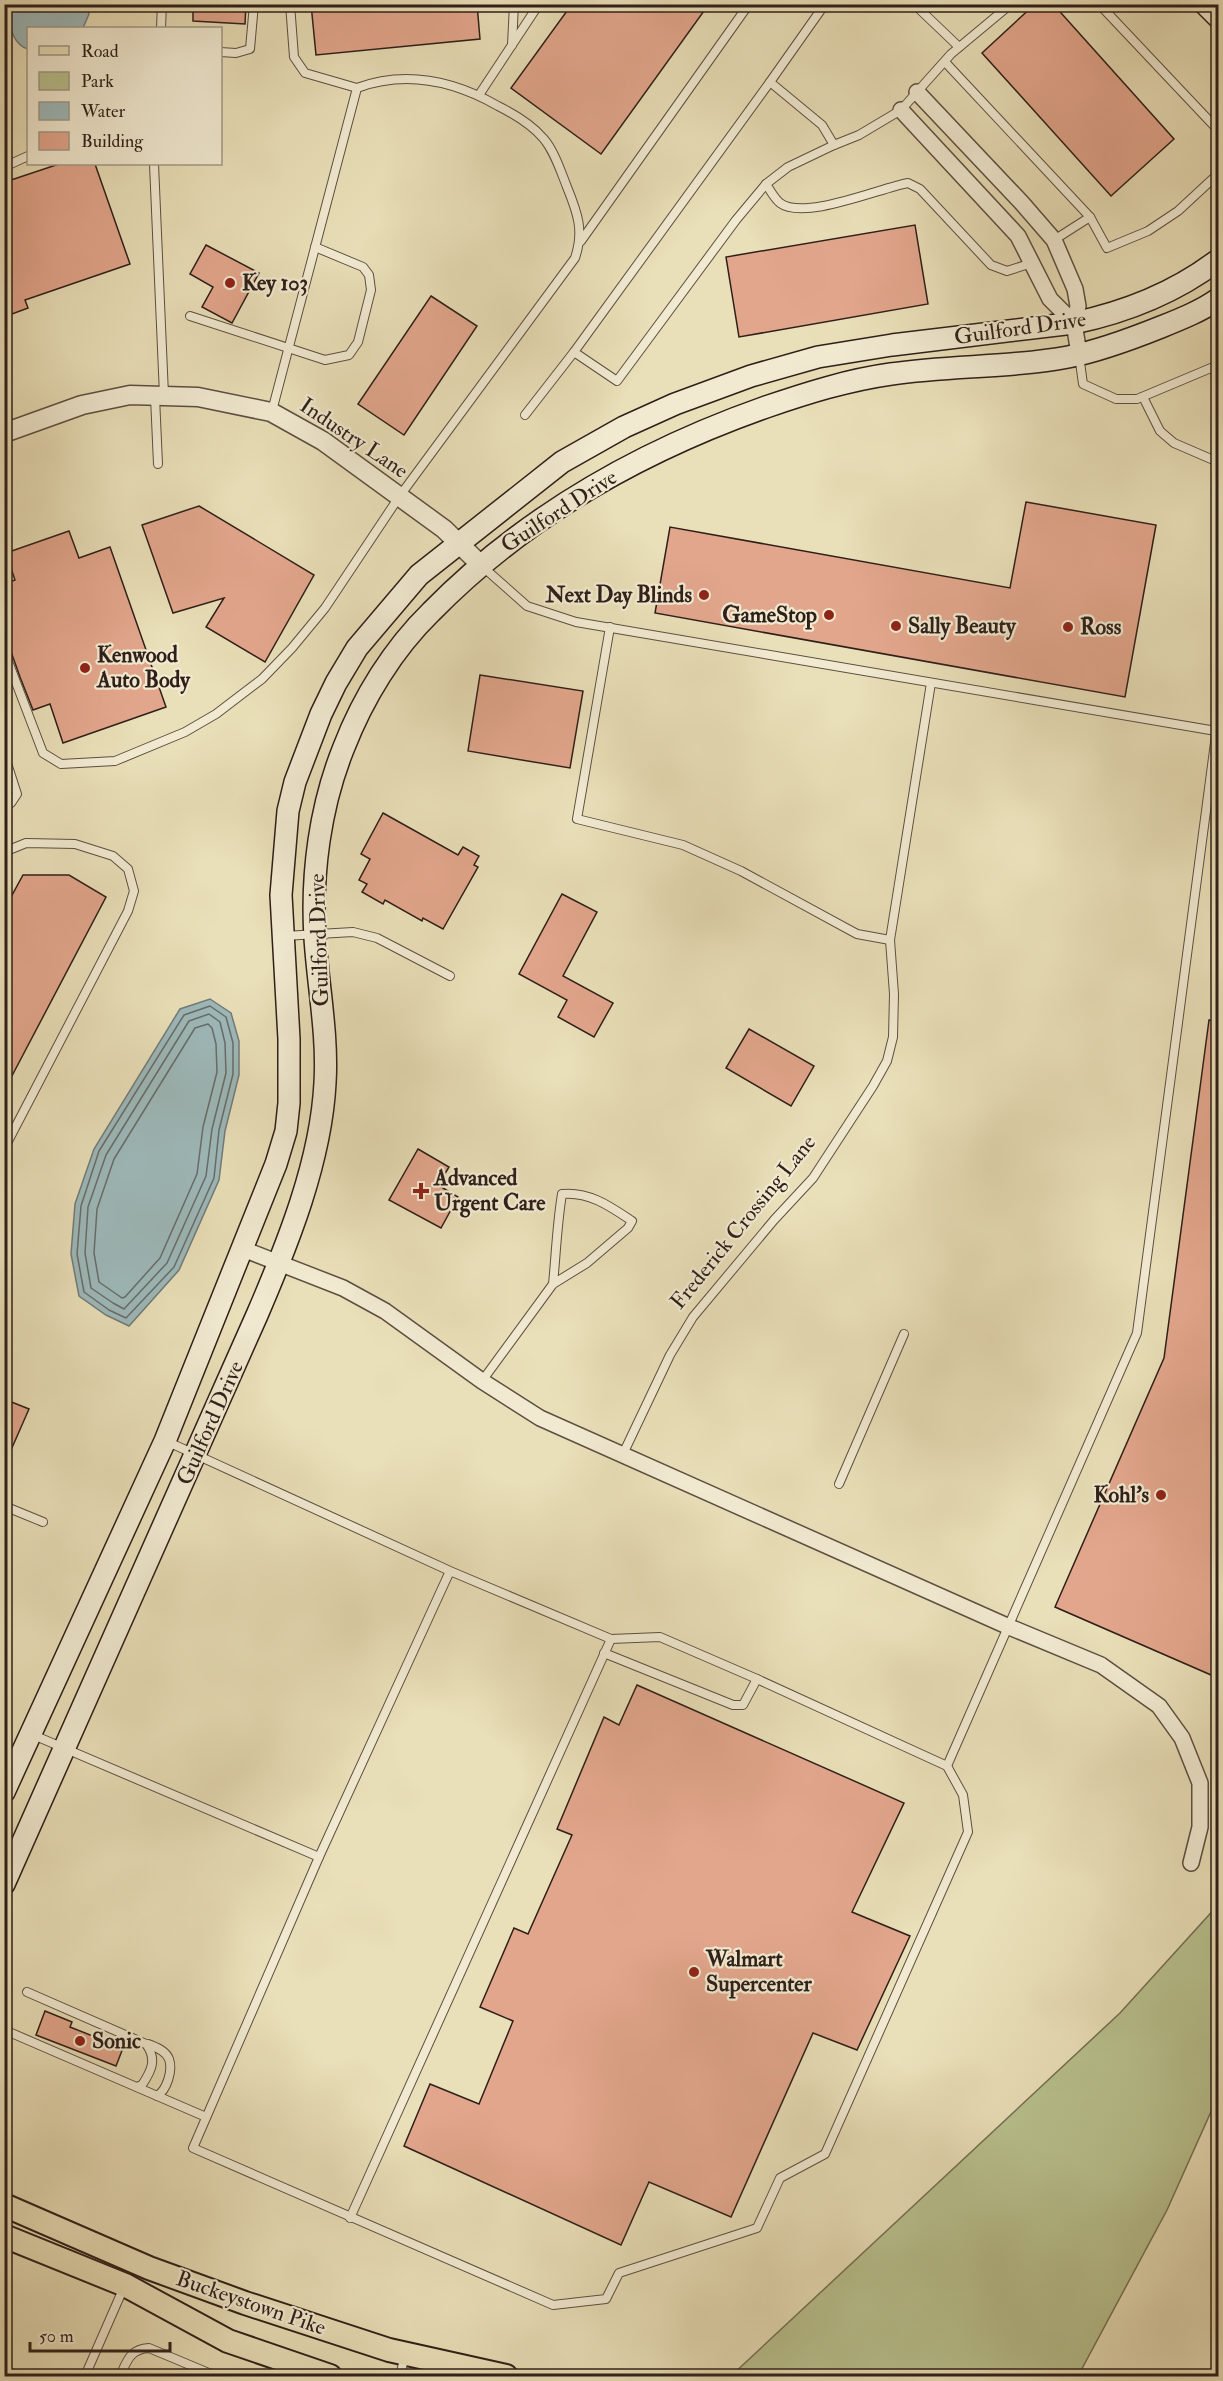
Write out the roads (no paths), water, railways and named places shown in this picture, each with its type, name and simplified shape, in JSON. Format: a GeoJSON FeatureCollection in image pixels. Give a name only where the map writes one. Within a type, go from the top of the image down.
{"type":"FeatureCollection","features":[{"type":"Feature","properties":{"kind":"main road"},"geometry":{"type":"LineString","coordinates":[[1206,4],[1218,17]]}},
{"type":"Feature","properties":{"kind":"main road","name":"Guilford Drive"},"geometry":{"type":"LineString","coordinates":[[4,1792],[165,1441],[276,1164],[286,1131],[289,1104],[290,1039],[281,895],[288,811],[321,714],[357,648],[419,575],[545,475],[589,445],[675,404],[751,375],[818,357],[892,345],[1074,323],[1102,317],[1161,295],[1197,276],[1218,260]]}},
{"type":"Feature","properties":{"kind":"main road","name":"Guilford Drive"},"geometry":{"type":"LineString","coordinates":[[4,1884],[280,1262],[310,1168],[321,1124],[326,1081],[314,934],[315,871],[321,828],[329,792],[343,748],[358,715],[396,653],[429,613],[504,545],[610,475],[678,441],[731,419],[836,384],[882,375],[1021,362],[1079,354],[1145,333],[1207,307],[1218,298]]}},
{"type":"Feature","properties":{"kind":"main road","name":"Buckeystown Pike"},"geometry":{"type":"LineString","coordinates":[[10,2206],[130,2273],[228,2341],[322,2375]]}},
{"type":"Feature","properties":{"kind":"main road","name":"Buckeystown Pike"},"geometry":{"type":"LineString","coordinates":[[4,2235],[130,2273],[245,2303],[405,2353],[506,2376]]}},
{"type":"Feature","properties":{"kind":"street"},"geometry":{"type":"LineString","coordinates":[[917,92],[1054,240],[1076,289],[1078,306],[1074,323],[1079,354]]}},
{"type":"Feature","properties":{"kind":"street"},"geometry":{"type":"LineString","coordinates":[[901,110],[1018,236],[1034,262],[1050,298],[1074,323]]}},
{"type":"Feature","properties":{"kind":"street","name":"Industry Lane"},"geometry":{"type":"LineString","coordinates":[[4,433],[82,405],[130,395],[198,397],[271,412],[323,441],[444,530],[482,566]]}},
{"type":"Feature","properties":{"kind":"street"},"geometry":{"type":"LineString","coordinates":[[243,1249],[343,1288],[385,1311],[482,1381],[540,1418],[1007,1626],[1101,1665],[1159,1706],[1182,1738],[1200,1783],[1200,1827],[1191,1863]]}},
{"type":"Feature","properties":{"kind":"lane"},"geometry":{"type":"LineString","coordinates":[[161,27],[162,4]]}},
{"type":"Feature","properties":{"kind":"lane"},"geometry":{"type":"LineString","coordinates":[[222,52],[236,53],[250,49],[254,4]]}},
{"type":"Feature","properties":{"kind":"lane"},"geometry":{"type":"LineString","coordinates":[[290,4],[294,57],[305,73],[357,88],[376,81],[438,81],[479,95],[518,117],[544,139],[561,172],[573,201],[581,242]]}},
{"type":"Feature","properties":{"kind":"lane"},"geometry":{"type":"LineString","coordinates":[[512,45],[514,4]]}},
{"type":"Feature","properties":{"kind":"lane"},"geometry":{"type":"LineString","coordinates":[[479,95],[539,4]]}},
{"type":"Feature","properties":{"kind":"lane"},"geometry":{"type":"LineString","coordinates":[[4,651],[43,753],[61,764],[115,761],[185,732],[216,714],[262,679],[292,648],[325,608],[399,497],[574,258],[581,242],[749,4]]}},
{"type":"Feature","properties":{"kind":"lane"},"geometry":{"type":"LineString","coordinates":[[525,415],[574,352],[825,4]]}},
{"type":"Feature","properties":{"kind":"lane"},"geometry":{"type":"LineString","coordinates":[[914,4],[959,47]]}},
{"type":"Feature","properties":{"kind":"lane"},"geometry":{"type":"LineString","coordinates":[[574,352],[617,381],[736,220],[766,184],[788,167],[859,135],[901,110],[959,47],[1011,4]]}},
{"type":"Feature","properties":{"kind":"lane"},"geometry":{"type":"LineString","coordinates":[[1099,4],[1218,130]]}},
{"type":"Feature","properties":{"kind":"lane"},"geometry":{"type":"LineString","coordinates":[[945,62],[1090,217],[1107,248],[1148,231],[1178,211],[1218,174]]}},
{"type":"Feature","properties":{"kind":"lane"},"geometry":{"type":"LineString","coordinates":[[770,82],[822,125],[834,145]]}},
{"type":"Feature","properties":{"kind":"lane"},"geometry":{"type":"LineString","coordinates":[[271,412],[357,88]]}},
{"type":"Feature","properties":{"kind":"lane"},"geometry":{"type":"LineString","coordinates":[[4,168],[27,156]]}},
{"type":"Feature","properties":{"kind":"lane"},"geometry":{"type":"LineString","coordinates":[[154,165],[160,395],[158,464]]}},
{"type":"Feature","properties":{"kind":"lane"},"geometry":{"type":"LineString","coordinates":[[766,184],[780,202],[798,207],[840,203],[908,183],[920,189],[991,265],[1007,271],[1034,262]]}},
{"type":"Feature","properties":{"kind":"lane"},"geometry":{"type":"LineString","coordinates":[[1054,240],[1090,217]]}},
{"type":"Feature","properties":{"kind":"lane"},"geometry":{"type":"LineString","coordinates":[[190,316],[325,360],[349,355],[358,342],[372,290],[369,275],[363,267],[315,248]]}},
{"type":"Feature","properties":{"kind":"lane"},"geometry":{"type":"LineString","coordinates":[[1079,354],[1083,384],[1116,399],[1137,399],[1215,367],[1218,376]]}},
{"type":"Feature","properties":{"kind":"lane"},"geometry":{"type":"LineString","coordinates":[[1143,397],[1160,431],[1174,443],[1218,462]]}},
{"type":"Feature","properties":{"kind":"lane"},"geometry":{"type":"LineString","coordinates":[[482,566],[526,606],[576,622],[1216,732]]}},
{"type":"Feature","properties":{"kind":"lane"},"geometry":{"type":"LineString","coordinates":[[609,627],[577,819],[683,845],[741,871],[857,934],[890,939]]}},
{"type":"Feature","properties":{"kind":"lane","name":"Frederick Crossing Lane"},"geometry":{"type":"LineString","coordinates":[[623,1455],[670,1355],[693,1317],[774,1220],[813,1178],[887,1061],[893,1037],[894,994],[890,939],[931,683]]}},
{"type":"Feature","properties":{"kind":"lane"},"geometry":{"type":"LineString","coordinates":[[947,1766],[1137,1333],[1218,720]]}},
{"type":"Feature","properties":{"kind":"lane"},"geometry":{"type":"LineString","coordinates":[[4,754],[17,794],[11,803],[4,805]]}},
{"type":"Feature","properties":{"kind":"lane"},"geometry":{"type":"LineString","coordinates":[[4,852],[26,843],[75,844],[113,856],[128,869],[134,891],[128,910],[4,1149]]}},
{"type":"Feature","properties":{"kind":"lane"},"geometry":{"type":"LineString","coordinates":[[282,936],[353,932],[377,938],[450,976]]}},
{"type":"Feature","properties":{"kind":"lane"},"geometry":{"type":"LineString","coordinates":[[482,1381],[553,1284],[588,1263],[628,1228],[632,1221],[600,1200],[570,1193],[562,1194],[556,1229],[557,1245],[553,1284]]}},
{"type":"Feature","properties":{"kind":"lane"},"geometry":{"type":"LineString","coordinates":[[839,1484],[903,1334]]}},
{"type":"Feature","properties":{"kind":"lane"},"geometry":{"type":"LineString","coordinates":[[165,1441],[450,1571],[610,1640],[660,1637],[758,1679],[947,1766],[963,1796],[968,1832],[825,2154],[780,2178],[757,2228],[619,2273],[606,2299],[553,2304],[350,2218],[193,2148],[319,1857],[450,1571]]}},
{"type":"Feature","properties":{"kind":"lane"},"geometry":{"type":"LineString","coordinates":[[4,1506],[44,1522]]}},
{"type":"Feature","properties":{"kind":"lane"},"geometry":{"type":"LineString","coordinates":[[350,2218],[610,1640]]}},
{"type":"Feature","properties":{"kind":"lane"},"geometry":{"type":"LineString","coordinates":[[604,1653],[733,1705],[743,1705],[758,1679]]}},
{"type":"Feature","properties":{"kind":"lane"},"geometry":{"type":"LineString","coordinates":[[30,1734],[319,1857]]}},
{"type":"Feature","properties":{"kind":"lane"},"geometry":{"type":"LineString","coordinates":[[27,1992],[161,2050],[168,2057],[170,2068],[162,2093],[157,2096]]}},
{"type":"Feature","properties":{"kind":"lane"},"geometry":{"type":"LineString","coordinates":[[9,2032],[206,2117]]}},
{"type":"Feature","properties":{"kind":"lane"},"geometry":{"type":"LineString","coordinates":[[137,2087],[142,2085],[153,2064],[153,2053],[146,2043]]}},
{"type":"Feature","properties":{"kind":"lane"},"geometry":{"type":"LineString","coordinates":[[85,2376],[130,2273]]}},
{"type":"Feature","properties":{"kind":"lane"},"geometry":{"type":"LineString","coordinates":[[120,2376],[132,2354],[139,2348],[149,2348],[216,2376]]}},
{"type":"Feature","properties":{"kind":"lane"},"geometry":{"type":"LineString","coordinates":[[400,2376],[405,2353]]}},
{"type":"Feature","properties":{"kind":"water"},"geometry":{"type":"Polygon","coordinates":[[[5,5],[87,5],[89,14],[83,27],[27,27],[27,49],[18,43],[5,5]]]}},
{"type":"Feature","properties":{"kind":"water"},"geometry":{"type":"Polygon","coordinates":[[[210,999],[231,1013],[239,1041],[239,1075],[225,1131],[219,1180],[179,1270],[129,1326],[106,1315],[79,1296],[71,1254],[75,1204],[94,1149],[180,1009],[210,999]]]}},
{"type":"Feature","properties":{"kind":"place","name":"Key 103"},"geometry":{"type":"Point","coordinates":[230,283]}},
{"type":"Feature","properties":{"kind":"place","name":"Next Day Blinds"},"geometry":{"type":"Point","coordinates":[704,595]}},
{"type":"Feature","properties":{"kind":"place","name":"GameStop"},"geometry":{"type":"Point","coordinates":[829,615]}},
{"type":"Feature","properties":{"kind":"place","name":"Sally Beauty"},"geometry":{"type":"Point","coordinates":[896,626]}},
{"type":"Feature","properties":{"kind":"place","name":"Ross"},"geometry":{"type":"Point","coordinates":[1068,627]}},
{"type":"Feature","properties":{"kind":"place","name":"Kenwood Auto Body"},"geometry":{"type":"Point","coordinates":[85,668]}},
{"type":"Feature","properties":{"kind":"place","name":"Advanced Urgent Care"},"geometry":{"type":"Point","coordinates":[421,1191]}},
{"type":"Feature","properties":{"kind":"place","name":"Kohl's"},"geometry":{"type":"Point","coordinates":[1161,1495]}},
{"type":"Feature","properties":{"kind":"place","name":"Walmart Supercenter"},"geometry":{"type":"Point","coordinates":[694,1972]}},
{"type":"Feature","properties":{"kind":"place","name":"Sonic"},"geometry":{"type":"Point","coordinates":[80,2041]}}]}
